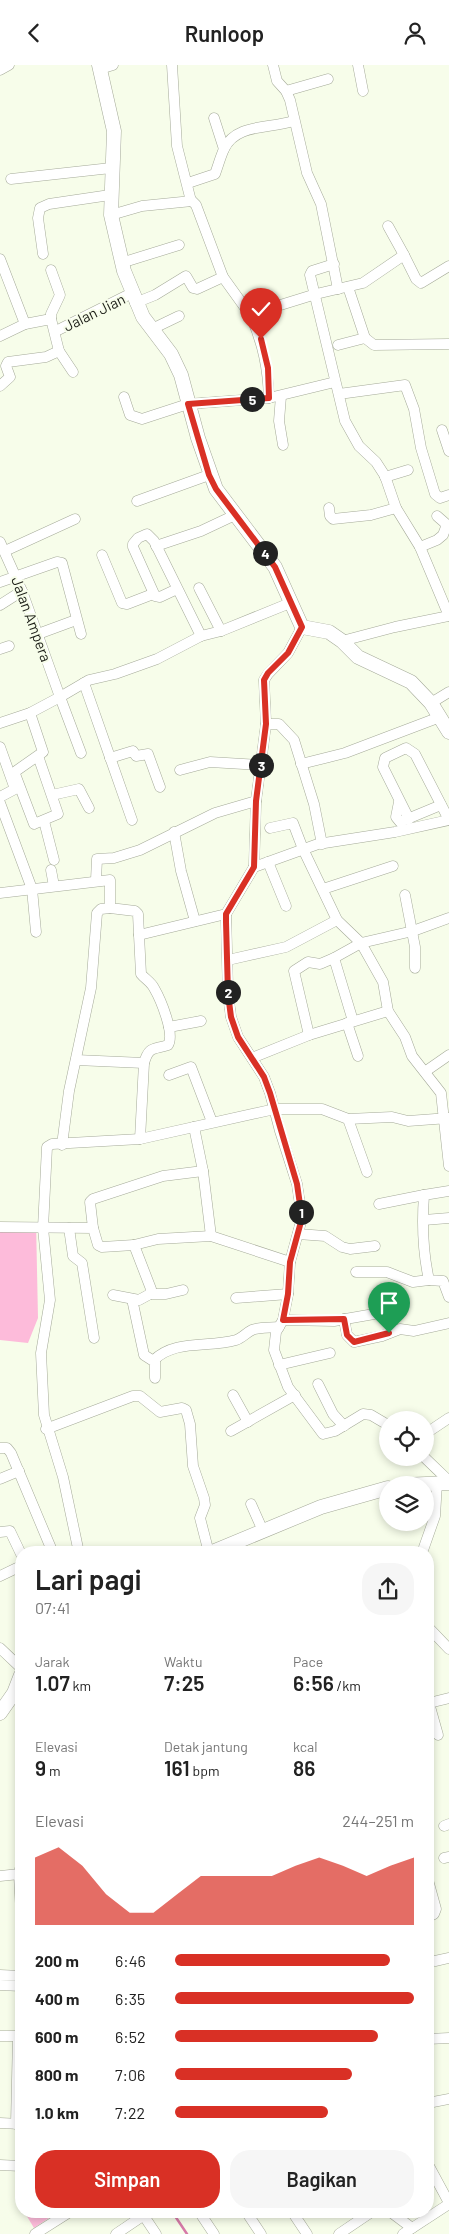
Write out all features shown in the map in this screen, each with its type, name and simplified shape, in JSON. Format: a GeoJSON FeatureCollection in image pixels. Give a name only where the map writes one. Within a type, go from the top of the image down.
{"type":"FeatureCollection","features":[{"type":"Feature","properties":{"kind":"street"},"geometry":{"type":"LineString","coordinates":[[0,70],[9,65]]}},
{"type":"Feature","properties":{"kind":"street"},"geometry":{"type":"LineString","coordinates":[[172,65],[177,146],[188,183],[191,201],[196,205],[223,277],[251,316],[261,339],[268,368],[269,398]]}},
{"type":"Feature","properties":{"kind":"street"},"geometry":{"type":"LineString","coordinates":[[273,65],[277,81],[286,91],[307,173],[320,204],[334,264],[365,338],[374,345],[449,344]]}},
{"type":"Feature","properties":{"kind":"street"},"geometry":{"type":"LineString","coordinates":[[358,65],[363,91]]}},
{"type":"Feature","properties":{"kind":"street"},"geometry":{"type":"LineString","coordinates":[[104,66],[114,131],[110,195],[111,215],[122,263],[134,298],[176,364],[209,475],[216,489],[275,567],[302,627]]}},
{"type":"Feature","properties":{"kind":"street"},"geometry":{"type":"LineString","coordinates":[[286,91],[328,79]]}},
{"type":"Feature","properties":{"kind":"street"},"geometry":{"type":"LineString","coordinates":[[214,118],[224,149]]}},
{"type":"Feature","properties":{"kind":"street"},"geometry":{"type":"LineString","coordinates":[[188,183],[215,175],[224,149],[234,137],[243,131],[293,121]]}},
{"type":"Feature","properties":{"kind":"street"},"geometry":{"type":"LineString","coordinates":[[11,179],[112,168]]}},
{"type":"Feature","properties":{"kind":"street"},"geometry":{"type":"LineString","coordinates":[[43,254],[38,217],[40,208],[110,195]]}},
{"type":"Feature","properties":{"kind":"street"},"geometry":{"type":"LineString","coordinates":[[111,215],[142,206],[191,201]]}},
{"type":"Feature","properties":{"kind":"street"},"geometry":{"type":"LineString","coordinates":[[388,226],[416,279],[421,283],[449,266]]}},
{"type":"Feature","properties":{"kind":"street"},"geometry":{"type":"LineString","coordinates":[[122,263],[179,245]]}},
{"type":"Feature","properties":{"kind":"street"},"geometry":{"type":"LineString","coordinates":[[251,316],[261,311],[316,294],[363,283],[404,255]]}},
{"type":"Feature","properties":{"kind":"street"},"geometry":{"type":"LineString","coordinates":[[0,259],[25,324]]}},
{"type":"Feature","properties":{"kind":"street"},"geometry":{"type":"LineString","coordinates":[[334,264],[310,272],[343,415],[359,446],[376,462],[385,477],[396,508],[420,547],[449,616],[395,627],[342,641]]}},
{"type":"Feature","properties":{"kind":"street"},"geometry":{"type":"LineString","coordinates":[[51,270],[60,295],[51,313],[51,319],[56,331],[59,351],[73,372]]}},
{"type":"Feature","properties":{"kind":"street","name":"Jalan Jian"},"geometry":{"type":"LineString","coordinates":[[56,331],[134,298],[155,295],[186,277],[192,287],[197,289],[223,277]]}},
{"type":"Feature","properties":{"kind":"street"},"geometry":{"type":"LineString","coordinates":[[152,329],[179,316]]}},
{"type":"Feature","properties":{"kind":"street"},"geometry":{"type":"LineString","coordinates":[[0,334],[25,324],[51,319]]}},
{"type":"Feature","properties":{"kind":"street"},"geometry":{"type":"LineString","coordinates":[[338,345],[365,338]]}},
{"type":"Feature","properties":{"kind":"street"},"geometry":{"type":"LineString","coordinates":[[0,385],[10,377],[6,366],[8,362],[41,358],[59,351]]}},
{"type":"Feature","properties":{"kind":"street"},"geometry":{"type":"LineString","coordinates":[[124,397],[130,415],[136,419],[188,404],[269,398],[335,382]]}},
{"type":"Feature","properties":{"kind":"street"},"geometry":{"type":"LineString","coordinates":[[339,394],[405,385],[414,409],[421,448],[435,494],[440,498],[449,495]]}},
{"type":"Feature","properties":{"kind":"street"},"geometry":{"type":"LineString","coordinates":[[281,396],[279,421],[283,445]]}},
{"type":"Feature","properties":{"kind":"street"},"geometry":{"type":"LineString","coordinates":[[442,429],[449,451]]}},
{"type":"Feature","properties":{"kind":"street"},"geometry":{"type":"LineString","coordinates":[[385,477],[408,470]]}},
{"type":"Feature","properties":{"kind":"street"},"geometry":{"type":"LineString","coordinates":[[137,501],[209,475]]}},
{"type":"Feature","properties":{"kind":"street"},"geometry":{"type":"LineString","coordinates":[[329,508],[330,516],[333,519],[371,515],[396,508]]}},
{"type":"Feature","properties":{"kind":"street"},"geometry":{"type":"LineString","coordinates":[[156,546],[200,531],[235,515]]}},
{"type":"Feature","properties":{"kind":"street"},"geometry":{"type":"LineString","coordinates":[[420,547],[443,535],[446,527],[445,523],[437,516]]}},
{"type":"Feature","properties":{"kind":"street"},"geometry":{"type":"LineString","coordinates":[[2,546],[75,519]]}},
{"type":"Feature","properties":{"kind":"street"},"geometry":{"type":"LineString","coordinates":[[177,589],[160,597],[155,597],[133,544],[138,538],[147,534],[156,546],[201,636]]}},
{"type":"Feature","properties":{"kind":"street","name":"Jalan Ampera"},"geometry":{"type":"LineString","coordinates":[[2,546],[22,591],[81,753]]}},
{"type":"Feature","properties":{"kind":"street"},"geometry":{"type":"LineString","coordinates":[[102,555],[122,603],[127,604],[153,594]]}},
{"type":"Feature","properties":{"kind":"street"},"geometry":{"type":"LineString","coordinates":[[0,582],[57,562],[62,563],[81,634]]}},
{"type":"Feature","properties":{"kind":"street"},"geometry":{"type":"LineString","coordinates":[[199,588],[221,631]]}},
{"type":"Feature","properties":{"kind":"street"},"geometry":{"type":"LineString","coordinates":[[0,605],[22,591]]}},
{"type":"Feature","properties":{"kind":"street"},"geometry":{"type":"LineString","coordinates":[[0,723],[30,713],[84,683],[157,659],[201,636],[221,631],[290,603]]}},
{"type":"Feature","properties":{"kind":"street"},"geometry":{"type":"LineString","coordinates":[[38,634],[76,620]]}},
{"type":"Feature","properties":{"kind":"street"},"geometry":{"type":"LineString","coordinates":[[302,627],[328,633],[342,641],[358,657],[411,682],[430,703],[449,732]]}},
{"type":"Feature","properties":{"kind":"street"},"geometry":{"type":"LineString","coordinates":[[302,627],[288,653],[268,673],[264,680],[266,724],[256,801],[254,867],[226,914],[228,994],[231,1017],[238,1037],[264,1077],[299,1195],[302,1218],[290,1262],[288,1294],[274,1350],[279,1365],[285,1381],[323,1434],[335,1431],[364,1413],[379,1420]]}},
{"type":"Feature","properties":{"kind":"street"},"geometry":{"type":"LineString","coordinates":[[84,683],[132,821]]}},
{"type":"Feature","properties":{"kind":"street"},"geometry":{"type":"LineString","coordinates":[[430,703],[449,692]]}},
{"type":"Feature","properties":{"kind":"street"},"geometry":{"type":"LineString","coordinates":[[30,713],[43,749],[38,757],[16,771],[15,774],[31,821],[36,824],[58,814],[38,757]]}},
{"type":"Feature","properties":{"kind":"street"},"geometry":{"type":"LineString","coordinates":[[301,764],[345,753],[440,717]]}},
{"type":"Feature","properties":{"kind":"street"},"geometry":{"type":"LineString","coordinates":[[266,724],[279,724],[291,735],[319,820],[322,843]]}},
{"type":"Feature","properties":{"kind":"street"},"geometry":{"type":"LineString","coordinates":[[0,747],[15,789],[0,797]]}},
{"type":"Feature","properties":{"kind":"street"},"geometry":{"type":"LineString","coordinates":[[254,867],[322,843],[395,832],[449,820],[415,754],[406,748],[385,758],[383,767],[409,819],[441,805]]}},
{"type":"Feature","properties":{"kind":"street"},"geometry":{"type":"LineString","coordinates":[[110,758],[133,751],[136,756],[148,754],[160,787]]}},
{"type":"Feature","properties":{"kind":"street"},"geometry":{"type":"LineString","coordinates":[[180,770],[210,762],[261,765]]}},
{"type":"Feature","properties":{"kind":"street"},"geometry":{"type":"LineString","coordinates":[[52,795],[79,789],[89,808]]}},
{"type":"Feature","properties":{"kind":"street"},"geometry":{"type":"LineString","coordinates":[[96,880],[97,859],[114,858],[140,850],[174,831],[216,813],[256,801]]}},
{"type":"Feature","properties":{"kind":"street"},"geometry":{"type":"LineString","coordinates":[[0,803],[32,889],[36,932]]}},
{"type":"Feature","properties":{"kind":"street"},"geometry":{"type":"LineString","coordinates":[[44,821],[53,865],[54,886]]}},
{"type":"Feature","properties":{"kind":"street"},"geometry":{"type":"LineString","coordinates":[[270,828],[293,823],[303,849],[338,920],[361,943],[382,982],[388,1011],[405,1037],[412,1056],[426,1071],[441,1093],[446,1118],[449,1166]]}},
{"type":"Feature","properties":{"kind":"street"},"geometry":{"type":"LineString","coordinates":[[174,831],[181,871],[196,921]]}},
{"type":"Feature","properties":{"kind":"street"},"geometry":{"type":"LineString","coordinates":[[268,862],[286,907]]}},
{"type":"Feature","properties":{"kind":"street"},"geometry":{"type":"LineString","coordinates":[[323,889],[393,866]]}},
{"type":"Feature","properties":{"kind":"street"},"geometry":{"type":"LineString","coordinates":[[0,893],[107,879],[111,882],[110,908]]}},
{"type":"Feature","properties":{"kind":"street"},"geometry":{"type":"LineString","coordinates":[[405,895],[413,931],[415,968]]}},
{"type":"Feature","properties":{"kind":"street"},"geometry":{"type":"LineString","coordinates":[[62,1145],[76,1060],[91,988],[97,913],[101,909],[110,908],[135,911],[138,914],[141,974],[154,988],[169,1027],[170,1043],[148,1051],[144,1063],[140,1139]]}},
{"type":"Feature","properties":{"kind":"street"},"geometry":{"type":"LineString","coordinates":[[139,935],[226,914]]}},
{"type":"Feature","properties":{"kind":"street"},"geometry":{"type":"LineString","coordinates":[[309,1035],[294,971],[308,962],[320,964],[361,943],[413,931],[449,918]]}},
{"type":"Feature","properties":{"kind":"street"},"geometry":{"type":"LineString","coordinates":[[228,960],[286,947],[338,920]]}},
{"type":"Feature","properties":{"kind":"street"},"geometry":{"type":"LineString","coordinates":[[334,958],[358,1057]]}},
{"type":"Feature","properties":{"kind":"street"},"geometry":{"type":"LineString","coordinates":[[252,1057],[309,1035],[388,1011]]}},
{"type":"Feature","properties":{"kind":"street"},"geometry":{"type":"LineString","coordinates":[[169,1027],[201,1021]]}},
{"type":"Feature","properties":{"kind":"street"},"geometry":{"type":"LineString","coordinates":[[426,1071],[449,1055]]}},
{"type":"Feature","properties":{"kind":"street"},"geometry":{"type":"LineString","coordinates":[[76,1060],[144,1063]]}},
{"type":"Feature","properties":{"kind":"street"},"geometry":{"type":"LineString","coordinates":[[169,1075],[191,1067],[212,1123]]}},
{"type":"Feature","properties":{"kind":"street"},"geometry":{"type":"LineString","coordinates":[[77,1546],[62,1477],[46,1429],[41,1353],[50,1300],[43,1228],[47,1147],[140,1139],[274,1109],[322,1109],[348,1119],[392,1117],[408,1121],[446,1118]]}},
{"type":"Feature","properties":{"kind":"street"},"geometry":{"type":"LineString","coordinates":[[348,1119],[367,1172]]}},
{"type":"Feature","properties":{"kind":"street"},"geometry":{"type":"LineString","coordinates":[[194,1127],[203,1171],[212,1237]]}},
{"type":"Feature","properties":{"kind":"street"},"geometry":{"type":"LineString","coordinates":[[203,1171],[163,1177],[92,1199],[90,1202],[93,1228],[99,1246],[134,1245],[158,1239],[212,1237],[290,1262]]}},
{"type":"Feature","properties":{"kind":"street"},"geometry":{"type":"LineString","coordinates":[[379,1203],[449,1191]]}},
{"type":"Feature","properties":{"kind":"street"},"geometry":{"type":"LineString","coordinates":[[424,1195],[426,1265],[429,1279]]}},
{"type":"Feature","properties":{"kind":"street"},"geometry":{"type":"LineString","coordinates":[[424,1221],[449,1219]]}},
{"type":"Feature","properties":{"kind":"street"},"geometry":{"type":"LineString","coordinates":[[0,1227],[93,1228]]}},
{"type":"Feature","properties":{"kind":"street"},"geometry":{"type":"LineString","coordinates":[[69,1228],[73,1256],[82,1263],[94,1338]]}},
{"type":"Feature","properties":{"kind":"street"},"geometry":{"type":"LineString","coordinates":[[298,1234],[324,1236],[342,1247],[350,1249],[374,1246]]}},
{"type":"Feature","properties":{"kind":"street"},"geometry":{"type":"LineString","coordinates":[[134,1245],[151,1289],[150,1294]]}},
{"type":"Feature","properties":{"kind":"street"},"geometry":{"type":"LineString","coordinates":[[356,1272],[387,1272],[413,1282],[429,1279],[443,1281],[449,1294]]}},
{"type":"Feature","properties":{"kind":"street"},"geometry":{"type":"LineString","coordinates":[[113,1295],[132,1299],[145,1298],[150,1294],[166,1294],[183,1290]]}},
{"type":"Feature","properties":{"kind":"street"},"geometry":{"type":"LineString","coordinates":[[236,1298],[288,1294]]}},
{"type":"Feature","properties":{"kind":"street"},"geometry":{"type":"LineString","coordinates":[[132,1299],[144,1355],[147,1359],[154,1360],[162,1353],[179,1347],[227,1342],[241,1338],[257,1329],[281,1324],[344,1319],[374,1314]]}},
{"type":"Feature","properties":{"kind":"street"},"geometry":{"type":"LineString","coordinates":[[344,1319],[347,1335],[354,1342],[382,1336],[400,1329],[414,1331],[449,1323]]}},
{"type":"Feature","properties":{"kind":"street"},"geometry":{"type":"LineString","coordinates":[[279,1365],[330,1353]]}},
{"type":"Feature","properties":{"kind":"street"},"geometry":{"type":"LineString","coordinates":[[154,1360],[155,1378]]}},
{"type":"Feature","properties":{"kind":"street"},"geometry":{"type":"LineString","coordinates":[[318,1384],[333,1413],[344,1426]]}},
{"type":"Feature","properties":{"kind":"street"},"geometry":{"type":"LineString","coordinates":[[233,1395],[248,1422]]}},
{"type":"Feature","properties":{"kind":"street"},"geometry":{"type":"LineString","coordinates":[[231,1431],[295,1395]]}},
{"type":"Feature","properties":{"kind":"street"},"geometry":{"type":"LineString","coordinates":[[46,1429],[133,1396],[140,1396],[160,1411],[182,1408],[186,1410],[190,1424],[193,1466],[204,1498],[205,1505],[200,1518],[208,1546]]}},
{"type":"Feature","properties":{"kind":"street"},"geometry":{"type":"LineString","coordinates":[[434,1428],[449,1418]]}},
{"type":"Feature","properties":{"kind":"street"},"geometry":{"type":"LineString","coordinates":[[0,1448],[7,1448],[11,1453],[50,1546]]}},
{"type":"Feature","properties":{"kind":"street"},"geometry":{"type":"LineString","coordinates":[[424,1546],[445,1482],[432,1466]]}},
{"type":"Feature","properties":{"kind":"street"},"geometry":{"type":"LineString","coordinates":[[0,1479],[19,1471]]}},
{"type":"Feature","properties":{"kind":"street"},"geometry":{"type":"LineString","coordinates":[[227,1546],[321,1507],[379,1491]]}},
{"type":"Feature","properties":{"kind":"street"},"geometry":{"type":"LineString","coordinates":[[251,1504],[263,1531]]}},
{"type":"Feature","properties":{"kind":"street"},"geometry":{"type":"LineString","coordinates":[[0,1532],[10,1531],[17,1546]]}},
{"type":"Feature","properties":{"kind":"street"},"geometry":{"type":"LineString","coordinates":[[0,1576],[15,1569]]}},
{"type":"Feature","properties":{"kind":"street"},"geometry":{"type":"LineString","coordinates":[[434,1632],[447,1644]]}},
{"type":"Feature","properties":{"kind":"street"},"geometry":{"type":"LineString","coordinates":[[0,1648],[15,1662]]}},
{"type":"Feature","properties":{"kind":"street"},"geometry":{"type":"LineString","coordinates":[[434,1699],[449,1698]]}},
{"type":"Feature","properties":{"kind":"street"},"geometry":{"type":"LineString","coordinates":[[0,1713],[15,1699]]}},
{"type":"Feature","properties":{"kind":"street"},"geometry":{"type":"LineString","coordinates":[[434,1721],[438,1735]]}},
{"type":"Feature","properties":{"kind":"street"},"geometry":{"type":"LineString","coordinates":[[0,1876],[15,1871]]}},
{"type":"Feature","properties":{"kind":"street"},"geometry":{"type":"LineString","coordinates":[[434,1902],[436,1909],[434,1914]]}},
{"type":"Feature","properties":{"kind":"street"},"geometry":{"type":"LineString","coordinates":[[435,1961],[449,1958]]}},
{"type":"Feature","properties":{"kind":"street"},"geometry":{"type":"LineString","coordinates":[[0,1975],[15,1976]]}},
{"type":"Feature","properties":{"kind":"street"},"geometry":{"type":"LineString","coordinates":[[0,1985],[15,1986]]}},
{"type":"Feature","properties":{"kind":"street"},"geometry":{"type":"LineString","coordinates":[[0,2036],[15,2036]]}},
{"type":"Feature","properties":{"kind":"street"},"geometry":{"type":"LineString","coordinates":[[434,2039],[449,2038]]}},
{"type":"Feature","properties":{"kind":"street"},"geometry":{"type":"LineString","coordinates":[[434,2101],[449,2099]]}},
{"type":"Feature","properties":{"kind":"street"},"geometry":{"type":"LineString","coordinates":[[0,2123],[15,2124]]}},
{"type":"Feature","properties":{"kind":"street"},"geometry":{"type":"LineString","coordinates":[[0,2165],[15,2166]]}},
{"type":"Feature","properties":{"kind":"street"},"geometry":{"type":"LineString","coordinates":[[434,2175],[449,2204],[434,2214]]}},
{"type":"Feature","properties":{"kind":"street"},"geometry":{"type":"LineString","coordinates":[[35,2234],[60,2218]]}},
{"type":"Feature","properties":{"kind":"street"},"geometry":{"type":"LineString","coordinates":[[116,2234],[137,2218]]}},
{"type":"Feature","properties":{"kind":"street"},"geometry":{"type":"LineString","coordinates":[[147,2218],[156,2234]]}},
{"type":"Feature","properties":{"kind":"street"},"geometry":{"type":"LineString","coordinates":[[203,2218],[214,2234]]}},
{"type":"Feature","properties":{"kind":"street"},"geometry":{"type":"LineString","coordinates":[[250,2218],[261,2234]]}},
{"type":"Feature","properties":{"kind":"street"},"geometry":{"type":"LineString","coordinates":[[299,2218],[307,2234]]}},
{"type":"Feature","properties":{"kind":"street"},"geometry":{"type":"LineString","coordinates":[[339,2234],[363,2218]]}},
{"type":"Feature","properties":{"kind":"street"},"geometry":{"type":"LineString","coordinates":[[396,2218],[408,2232],[428,2218]]}},
{"type":"Feature","properties":{"kind":"shaded area"},"geometry":{"type":"Polygon","coordinates":[[[0,1222],[36,1222],[38,1318],[28,1343],[0,1340],[0,1222]]]}},
{"type":"Feature","properties":{"kind":"shaded area"},"geometry":{"type":"Polygon","coordinates":[[[28,2218],[49,2218],[34,2228],[28,2218]]]}},
{"type":"Feature","properties":{"kind":"waterway"},"geometry":{"type":"LineString","coordinates":[[176,2218],[187,2234]]}},
{"type":"Feature","properties":{"kind":"route"},"geometry":{"type":"LineString","coordinates":[[261,339],[268,368],[269,398],[234,399],[188,404],[209,475],[216,489],[279,573],[290,603],[302,627],[288,653],[268,673],[264,680],[266,724],[256,801],[254,867],[226,914],[228,994],[231,1017],[238,1037],[264,1077],[270,1093],[299,1195],[302,1218],[290,1262],[288,1294],[283,1320],[334,1321],[344,1319],[347,1335],[354,1342],[389,1333]]}}]}
